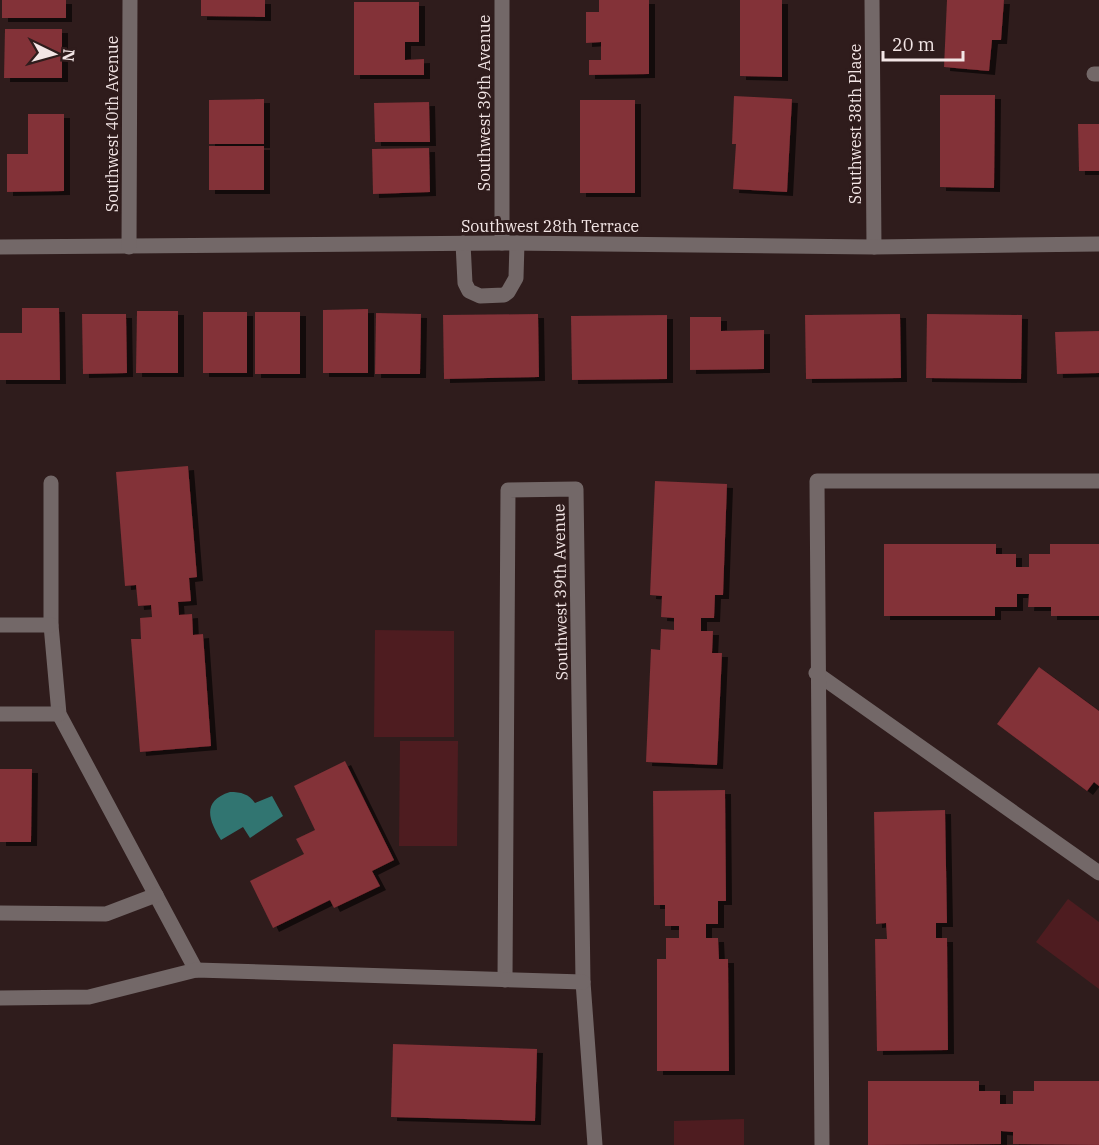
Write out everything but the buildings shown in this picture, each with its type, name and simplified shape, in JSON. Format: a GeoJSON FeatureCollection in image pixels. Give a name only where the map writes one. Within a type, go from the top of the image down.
{"type":"FeatureCollection","features":[{"type":"Feature","properties":{"kind":"street","name":"Southwest 40th Avenue"},"geometry":{"type":"LineString","coordinates":[[129,247],[130,0]]}},
{"type":"Feature","properties":{"kind":"street","name":"Southwest 39th Avenue"},"geometry":{"type":"LineString","coordinates":[[502,0],[510,243]]}},
{"type":"Feature","properties":{"kind":"street","name":"Southwest 38th Place"},"geometry":{"type":"LineString","coordinates":[[872,0],[874,247]]}},
{"type":"Feature","properties":{"kind":"street","name":"Southwest 28th Terrace"},"geometry":{"type":"LineString","coordinates":[[0,247],[463,243],[874,247],[1099,244]]}},
{"type":"Feature","properties":{"kind":"street"},"geometry":{"type":"LineString","coordinates":[[463,243],[465,283],[469,291],[480,296],[504,296],[516,278],[510,243]]}},
{"type":"Feature","properties":{"kind":"street"},"geometry":{"type":"LineString","coordinates":[[822,1145],[816,673],[817,481],[1099,481]]}},
{"type":"Feature","properties":{"kind":"street"},"geometry":{"type":"LineString","coordinates":[[51,483],[51,625],[59,714],[196,970]]}},
{"type":"Feature","properties":{"kind":"street","name":"Southwest 39th Avenue"},"geometry":{"type":"LineString","coordinates":[[505,980],[508,490],[576,489],[583,982],[595,1145]]}},
{"type":"Feature","properties":{"kind":"street"},"geometry":{"type":"LineString","coordinates":[[0,625],[51,625]]}},
{"type":"Feature","properties":{"kind":"street"},"geometry":{"type":"LineString","coordinates":[[816,673],[1099,873]]}},
{"type":"Feature","properties":{"kind":"street"},"geometry":{"type":"LineString","coordinates":[[0,714],[59,714]]}},
{"type":"Feature","properties":{"kind":"street"},"geometry":{"type":"LineString","coordinates":[[0,913],[106,914],[156,895]]}},
{"type":"Feature","properties":{"kind":"street"},"geometry":{"type":"LineString","coordinates":[[0,998],[89,997],[196,970],[583,982]]}},
{"type":"Feature","properties":{"kind":"shaded area"},"geometry":{"type":"Polygon","coordinates":[[[375,630],[454,631],[454,737],[374,737],[375,630]]]}},
{"type":"Feature","properties":{"kind":"shaded area"},"geometry":{"type":"Polygon","coordinates":[[[400,741],[458,741],[457,846],[399,846],[400,741]]]}},
{"type":"Feature","properties":{"kind":"shaded area"},"geometry":{"type":"Polygon","coordinates":[[[1068,899],[1099,922],[1099,989],[1036,942],[1068,899]]]}},
{"type":"Feature","properties":{"kind":"shaded area"},"geometry":{"type":"Polygon","coordinates":[[[744,1119],[744,1145],[674,1145],[674,1121],[744,1119]]]}},
{"type":"Feature","properties":{"kind":"water"},"geometry":{"type":"Polygon","coordinates":[[[230,792],[244,794],[255,803],[272,796],[283,816],[250,838],[243,827],[221,840],[213,826],[211,806],[221,796],[230,792]]]}}]}
